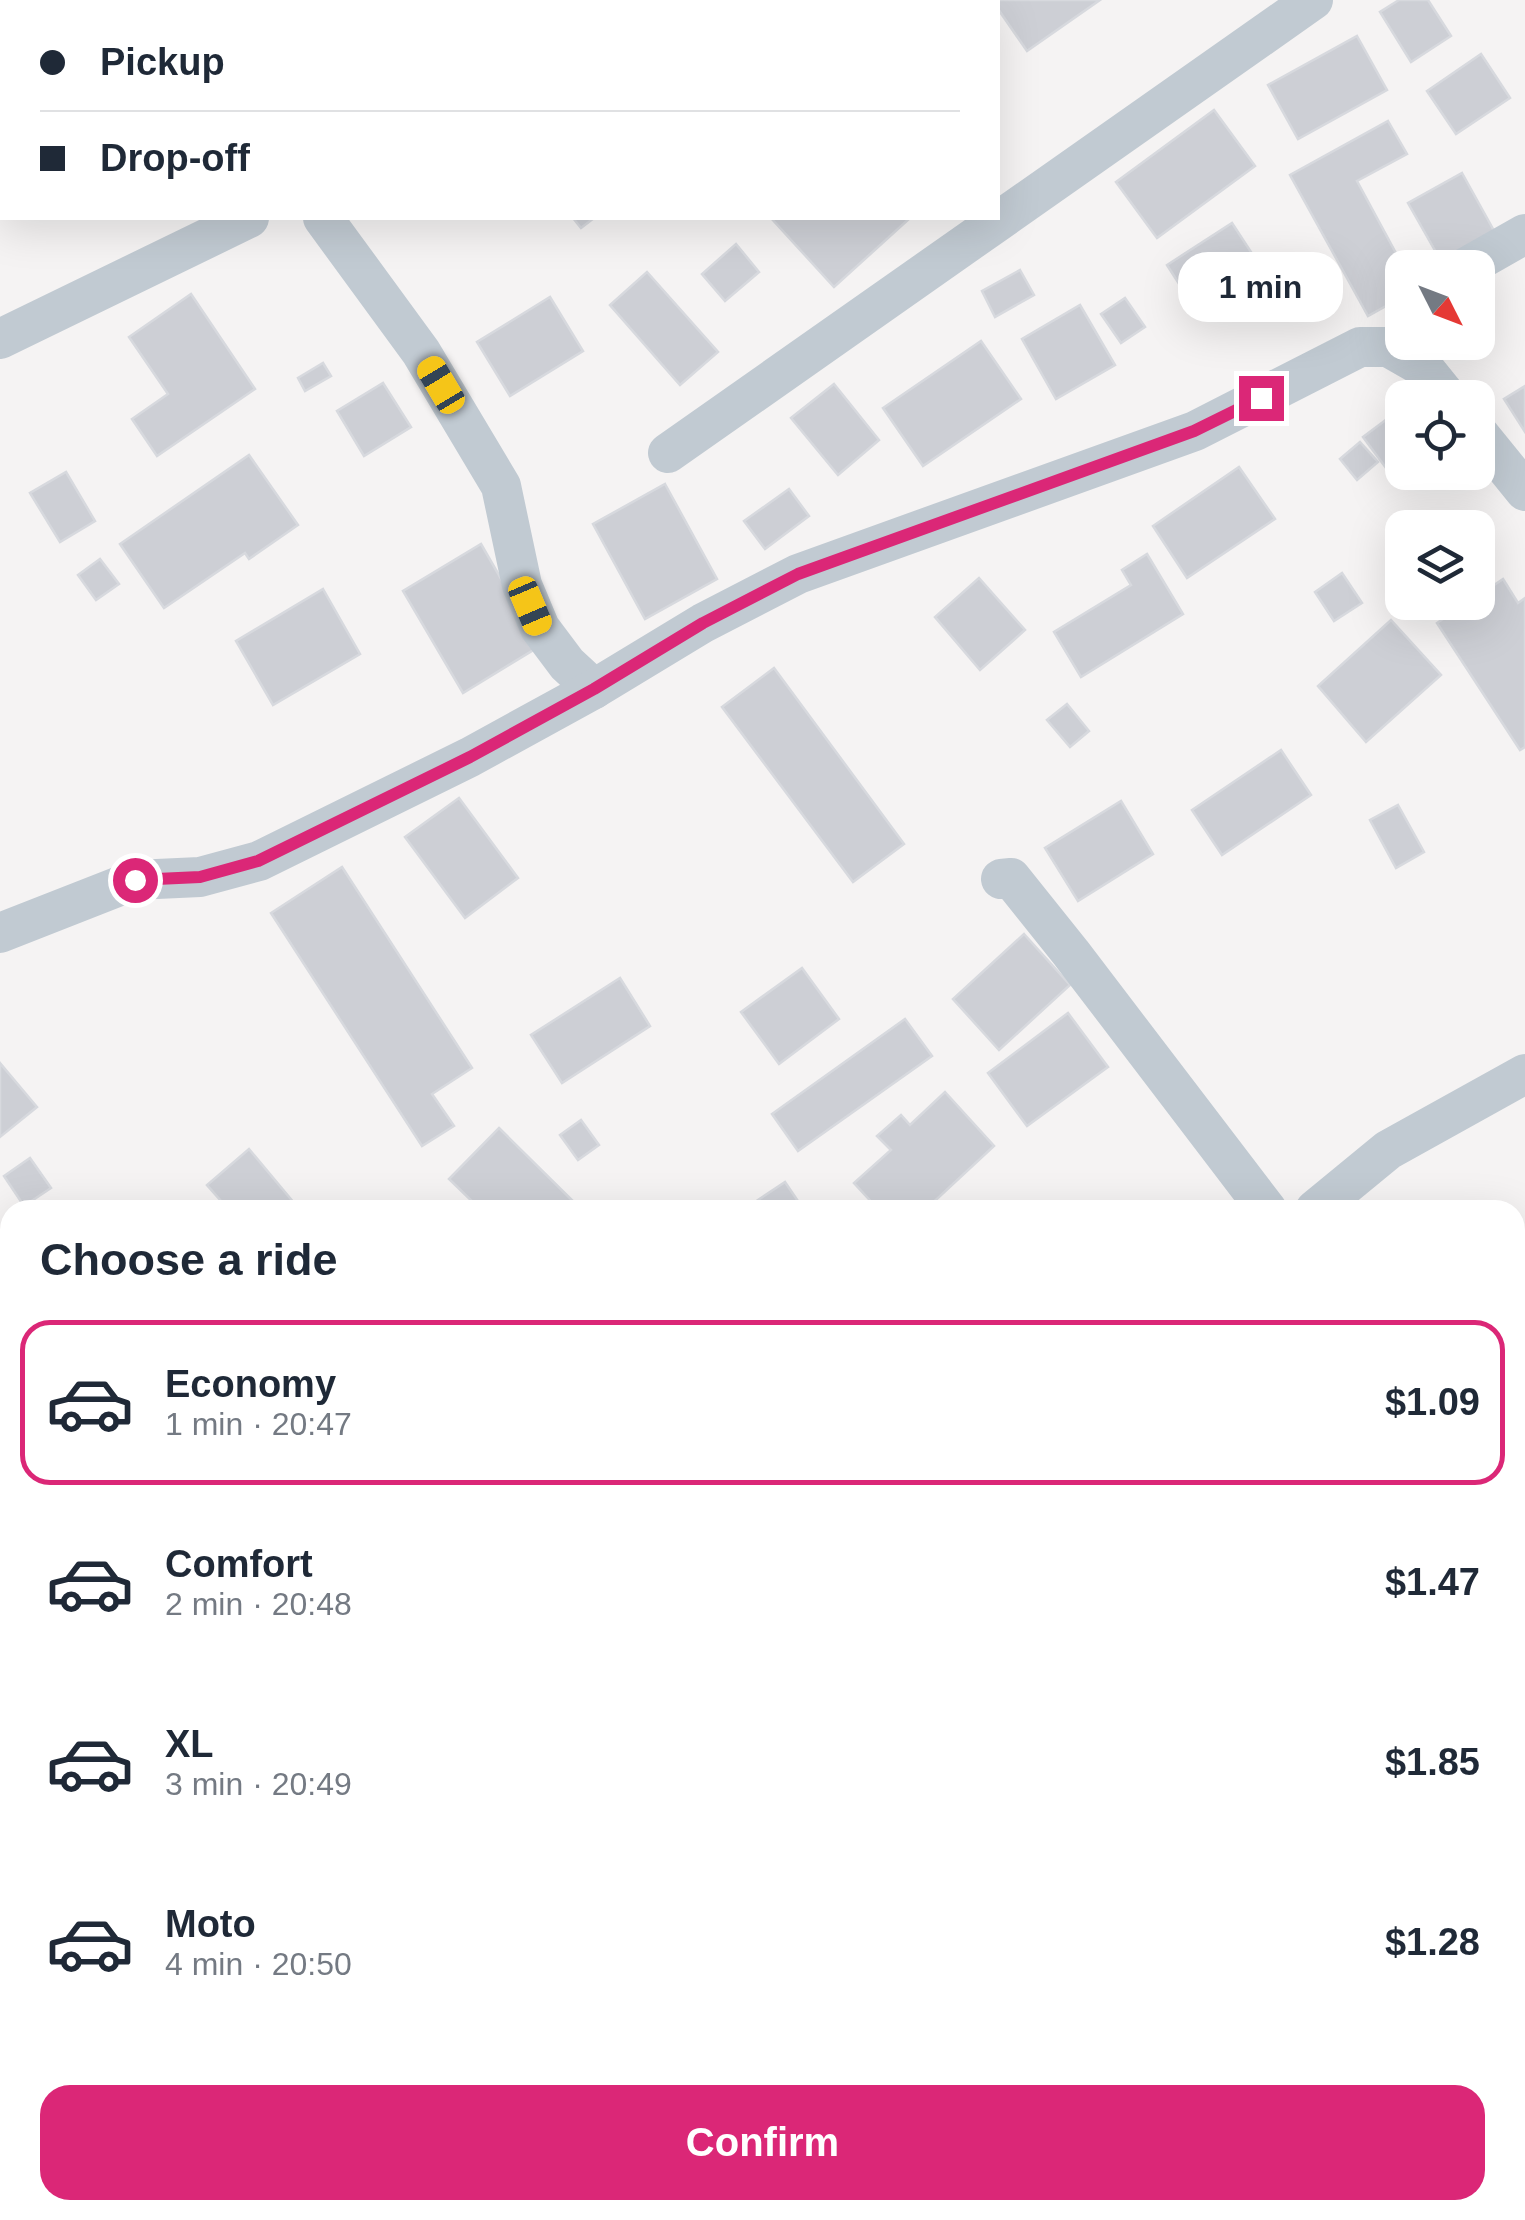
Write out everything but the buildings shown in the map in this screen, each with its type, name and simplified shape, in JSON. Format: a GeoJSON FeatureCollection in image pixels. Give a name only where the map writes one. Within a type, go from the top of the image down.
{"type":"FeatureCollection","features":[{"type":"Feature","properties":{"kind":"street"},"geometry":{"type":"LineString","coordinates":[[1000,220],[1313,0]]}},
{"type":"Feature","properties":{"kind":"street"},"geometry":{"type":"LineString","coordinates":[[0,339],[244,220]]}},
{"type":"Feature","properties":{"kind":"street"},"geometry":{"type":"LineString","coordinates":[[323,220],[421,352],[501,486],[522,585],[540,628],[567,664],[594,689]]}},
{"type":"Feature","properties":{"kind":"street"},"geometry":{"type":"LineString","coordinates":[[668,453],[1000,220]]}},
{"type":"Feature","properties":{"kind":"street"},"geometry":{"type":"LineString","coordinates":[[1495,251],[1525,234]]}},
{"type":"Feature","properties":{"kind":"street"},"geometry":{"type":"LineString","coordinates":[[0,932],[135,880],[200,877],[258,861],[470,757],[703,623],[798,574],[1194,431],[1385,338]]}},
{"type":"Feature","properties":{"kind":"street"},"geometry":{"type":"LineString","coordinates":[[1416,360],[1433,380]]}},
{"type":"Feature","properties":{"kind":"street"},"geometry":{"type":"LineString","coordinates":[[1495,455],[1525,491]]}},
{"type":"Feature","properties":{"kind":"street"},"geometry":{"type":"LineString","coordinates":[[1001,879],[1011,878],[1260,1200]]}},
{"type":"Feature","properties":{"kind":"street"},"geometry":{"type":"LineString","coordinates":[[1327,1200],[1388,1150],[1525,1074]]}},
{"type":"Feature","properties":{"kind":"route"},"geometry":{"type":"LineString","coordinates":[[135,880],[200,877],[258,861],[470,757],[703,623],[798,574],[1194,431],[1261,398]]}}]}
